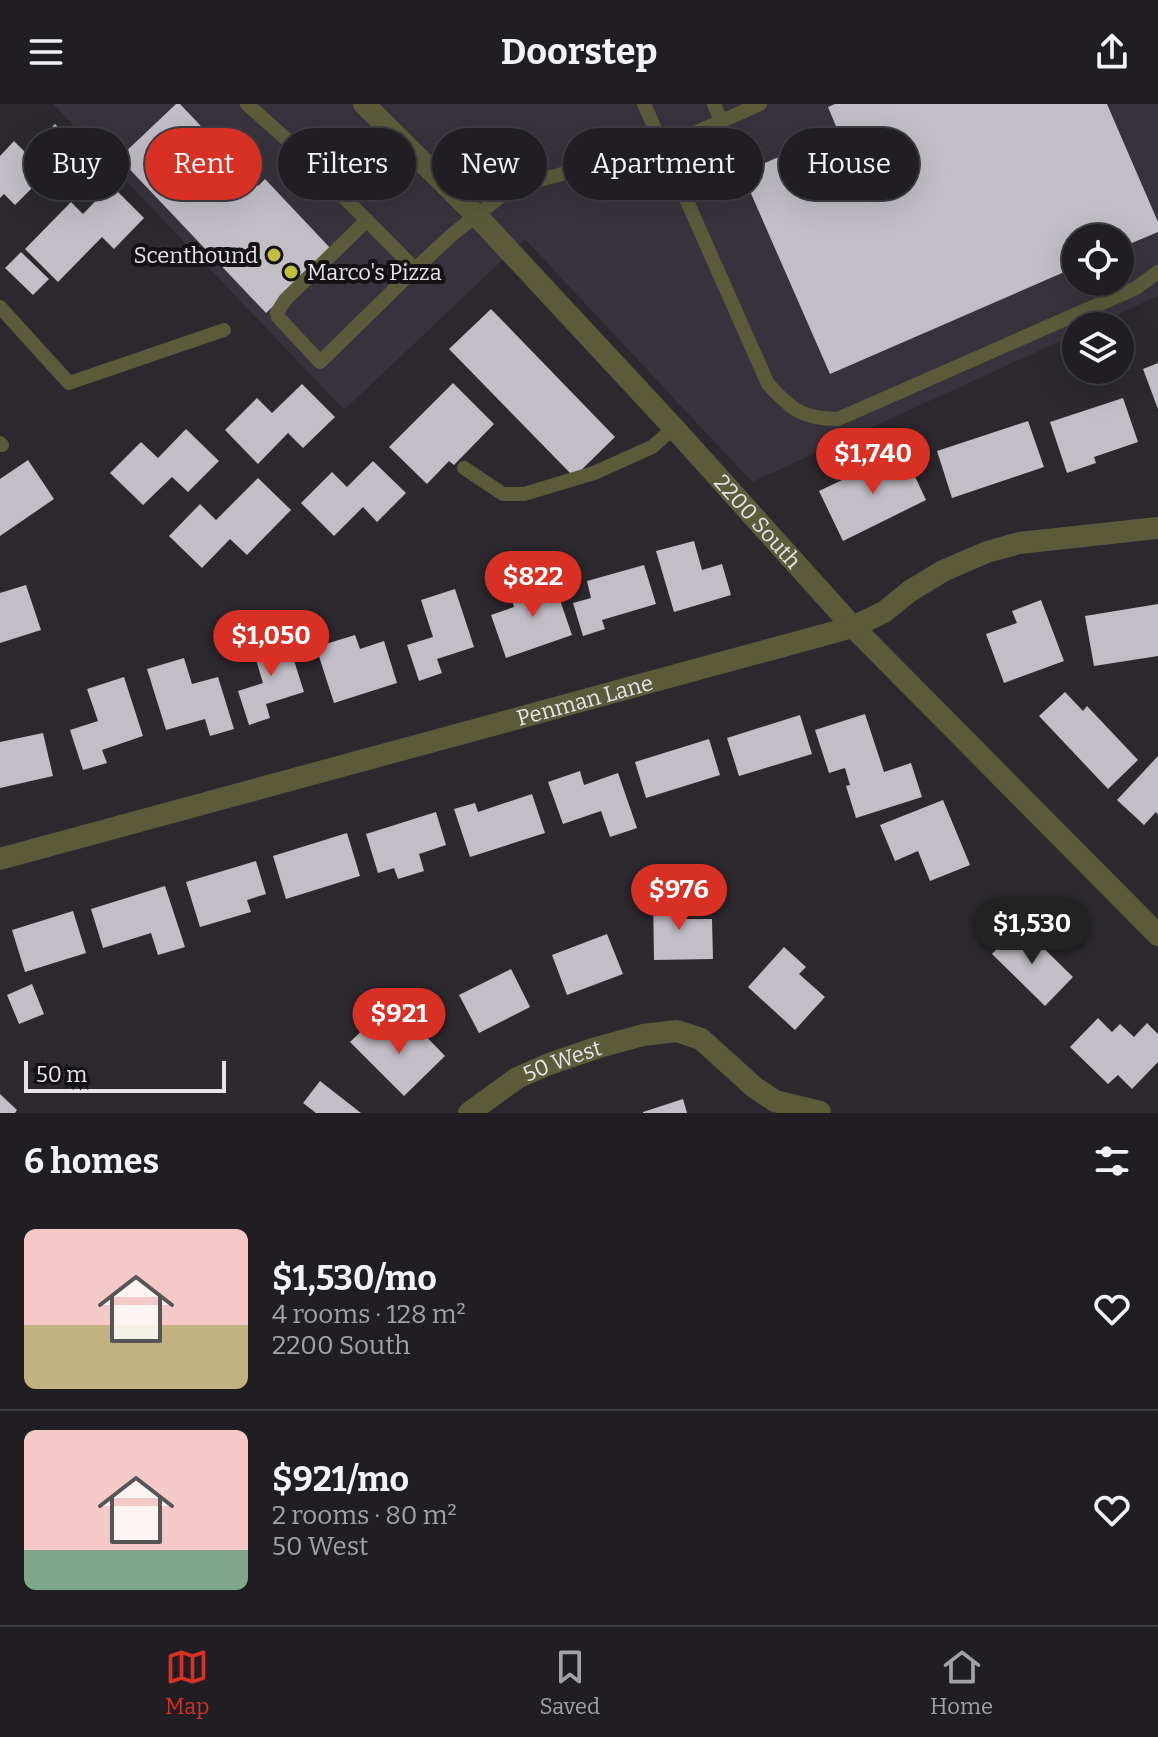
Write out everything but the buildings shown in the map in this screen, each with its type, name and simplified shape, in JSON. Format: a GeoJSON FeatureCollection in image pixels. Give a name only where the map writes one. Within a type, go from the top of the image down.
{"type":"FeatureCollection","features":[{"type":"Feature","properties":{"kind":"street","name":"2200 South"},"geometry":{"type":"LineString","coordinates":[[364,104],[477,216],[853,627],[1158,935]]}},
{"type":"Feature","properties":{"kind":"street","name":"Penman Lane"},"geometry":{"type":"LineString","coordinates":[[0,859],[853,627],[884,612],[910,591],[943,571],[987,552],[1019,543],[1158,528]]}},
{"type":"Feature","properties":{"kind":"street","name":"50 West"},"geometry":{"type":"LineString","coordinates":[[469,1113],[517,1078],[549,1064],[596,1048],[665,1031],[677,1031],[701,1039],[754,1087],[775,1101],[820,1112]]}},
{"type":"Feature","properties":{"kind":"lane"},"geometry":{"type":"LineString","coordinates":[[247,104],[415,269]]}},
{"type":"Feature","properties":{"kind":"lane"},"geometry":{"type":"LineString","coordinates":[[644,104],[655,128]]}},
{"type":"Feature","properties":{"kind":"lane"},"geometry":{"type":"LineString","coordinates":[[714,104],[721,121]]}},
{"type":"Feature","properties":{"kind":"lane"},"geometry":{"type":"LineString","coordinates":[[705,128],[760,104]]}},
{"type":"Feature","properties":{"kind":"lane"},"geometry":{"type":"LineString","coordinates":[[367,220],[285,300],[277,313],[320,362],[415,269],[513,187],[563,174]]}},
{"type":"Feature","properties":{"kind":"lane"},"geometry":{"type":"LineString","coordinates":[[686,200],[768,384],[789,406],[813,419],[838,419],[1136,288],[1158,272]]}},
{"type":"Feature","properties":{"kind":"lane"},"geometry":{"type":"LineString","coordinates":[[0,307],[69,383],[224,330]]}},
{"type":"Feature","properties":{"kind":"lane"},"geometry":{"type":"LineString","coordinates":[[464,468],[503,494],[524,494],[594,473],[652,447],[674,428]]}},
{"type":"Feature","properties":{"kind":"shaded area"},"geometry":{"type":"Polygon","coordinates":[[[53,104],[1158,104],[1158,296],[1123,312],[1062,312],[1062,340],[752,482],[525,239],[344,410],[129,184],[129,128],[76,128],[53,104]]]}},
{"type":"Feature","properties":{"kind":"place","name":"Scenthound"},"geometry":{"type":"Point","coordinates":[274,255]}},
{"type":"Feature","properties":{"kind":"place","name":"Marco's Pizza"},"geometry":{"type":"Point","coordinates":[291,272]}}]}
